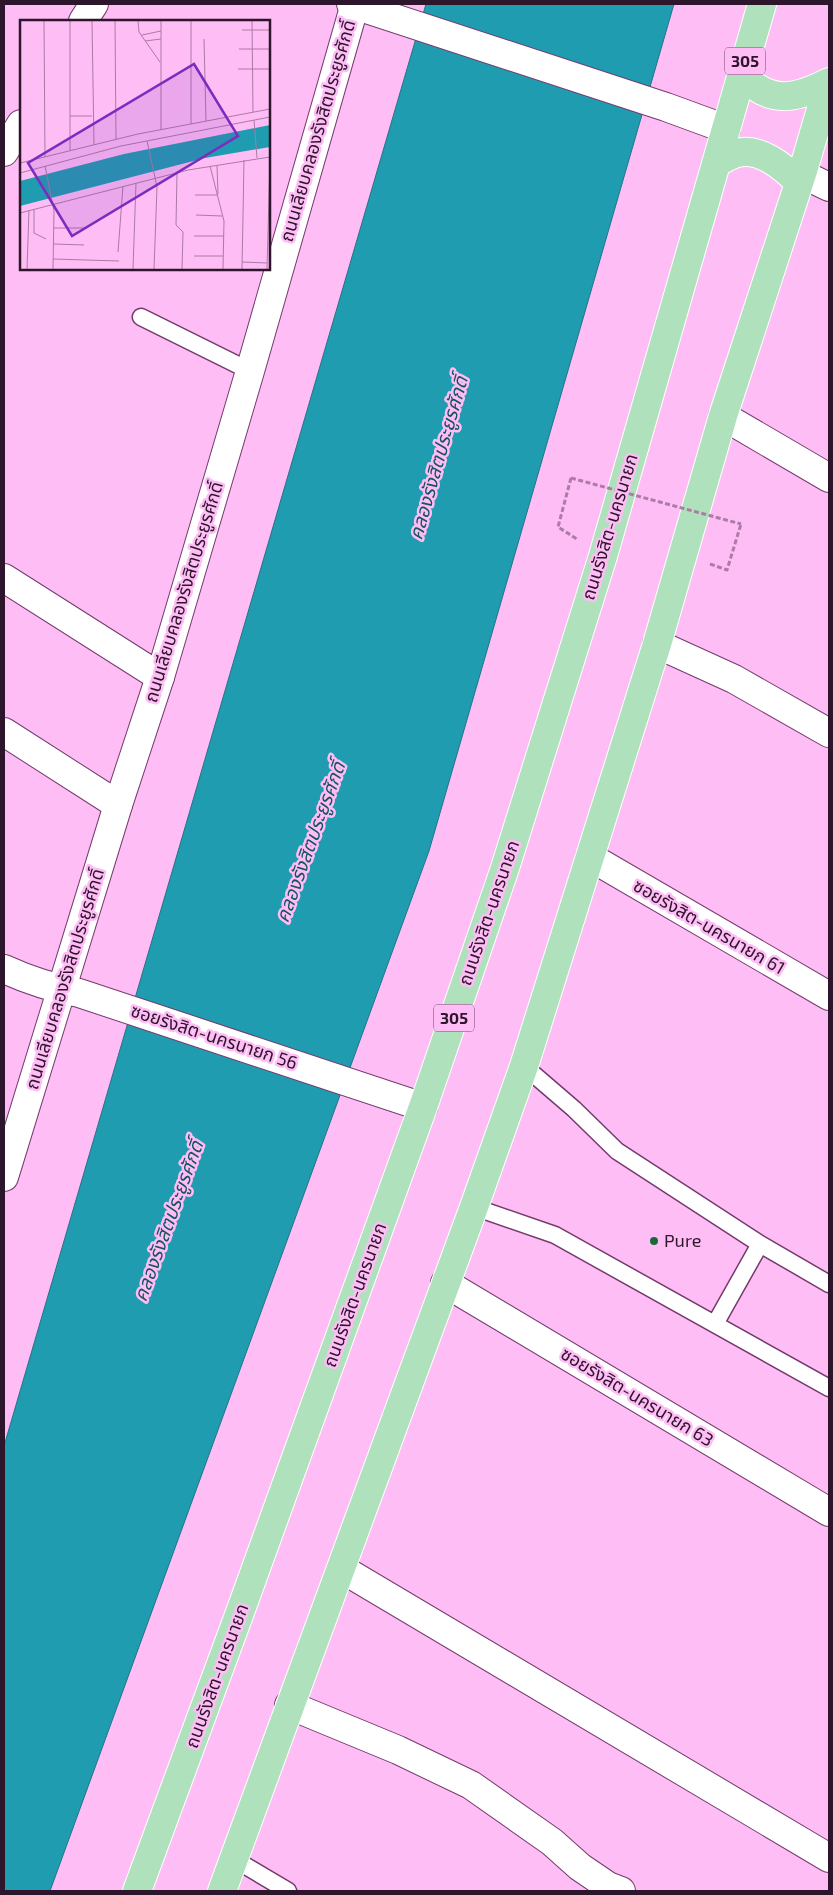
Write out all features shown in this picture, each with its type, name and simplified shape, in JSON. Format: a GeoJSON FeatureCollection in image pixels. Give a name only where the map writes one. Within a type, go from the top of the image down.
{"type":"FeatureCollection","features":[{"type":"Feature","properties":{"kind":"main road","name":"ถนนรังสิต-นครนายก"},"geometry":{"type":"LineString","coordinates":[[137,1891],[240,1615],[423,1107],[505,868],[602,556],[762,4]]}},
{"type":"Feature","properties":{"kind":"main road"},"geometry":{"type":"LineString","coordinates":[[742,75],[750,84],[763,92],[778,97],[810,92],[829,82]]}},
{"type":"Feature","properties":{"kind":"main road"},"geometry":{"type":"LineString","coordinates":[[222,1891],[342,1569],[524,1066],[657,644],[684,555],[722,416],[800,178],[825,115],[829,82]]}},
{"type":"Feature","properties":{"kind":"main road"},"geometry":{"type":"LineString","coordinates":[[716,164],[735,153],[756,153],[772,160],[800,178]]}},
{"type":"Feature","properties":{"kind":"street"},"geometry":{"type":"LineString","coordinates":[[84,20],[94,4]]}},
{"type":"Feature","properties":{"kind":"street"},"geometry":{"type":"LineString","coordinates":[[359,7],[666,107],[726,129]]}},
{"type":"Feature","properties":{"kind":"street","name":"ถนนเลียบคลองรังสิตประยูรศักดิ์"},"geometry":{"type":"LineString","coordinates":[[4,1177],[8,1150],[70,992],[118,805],[160,678],[359,7]]}},
{"type":"Feature","properties":{"kind":"street"},"geometry":{"type":"LineString","coordinates":[[4,152],[20,126]]}},
{"type":"Feature","properties":{"kind":"street"},"geometry":{"type":"LineString","coordinates":[[800,178],[829,187]]}},
{"type":"Feature","properties":{"kind":"street"},"geometry":{"type":"LineString","coordinates":[[722,416],[829,478]]}},
{"type":"Feature","properties":{"kind":"street"},"geometry":{"type":"LineString","coordinates":[[4,578],[160,678]]}},
{"type":"Feature","properties":{"kind":"street"},"geometry":{"type":"LineString","coordinates":[[657,644],[734,679],[829,733]]}},
{"type":"Feature","properties":{"kind":"street"},"geometry":{"type":"LineString","coordinates":[[4,732],[118,805]]}},
{"type":"Feature","properties":{"kind":"street","name":"ซอยรังสิต-นครนายก 61"},"geometry":{"type":"LineString","coordinates":[[590,857],[829,996]]}},
{"type":"Feature","properties":{"kind":"street","name":"ซอยรังสิต-นครนายก 56"},"geometry":{"type":"LineString","coordinates":[[4,969],[423,1107]]}},
{"type":"Feature","properties":{"kind":"street","name":"ซอยรังสิต-นครนายก 63"},"geometry":{"type":"LineString","coordinates":[[445,1283],[829,1512]]}},
{"type":"Feature","properties":{"kind":"street"},"geometry":{"type":"LineString","coordinates":[[342,1569],[829,1858]]}},
{"type":"Feature","properties":{"kind":"street"},"geometry":{"type":"LineString","coordinates":[[290,1705],[398,1750],[471,1785],[552,1842],[580,1867],[608,1886],[621,1891]]}},
{"type":"Feature","properties":{"kind":"lane"},"geometry":{"type":"LineString","coordinates":[[141,317],[250,371]]}},
{"type":"Feature","properties":{"kind":"lane"},"geometry":{"type":"LineString","coordinates":[[524,1066],[574,1109],[618,1151],[760,1244],[829,1284]]}},
{"type":"Feature","properties":{"kind":"lane"},"geometry":{"type":"LineString","coordinates":[[474,1207],[555,1235],[829,1388]]}},
{"type":"Feature","properties":{"kind":"lane"},"geometry":{"type":"LineString","coordinates":[[715,1324],[760,1244]]}},
{"type":"Feature","properties":{"kind":"lane"},"geometry":{"type":"LineString","coordinates":[[234,1859],[288,1891]]}},
{"type":"Feature","properties":{"kind":"path"},"geometry":{"type":"LineString","coordinates":[[602,556],[558,527],[571,478],[741,524],[727,570],[684,555]]}},
{"type":"Feature","properties":{"kind":"water","name":"คลองรังสิตประยูรศักดิ์"},"geometry":{"type":"Polygon","coordinates":[[[426,4],[674,4],[429,851],[50,1891],[4,1891],[4,1446],[426,4]]]}},
{"type":"Feature","properties":{"kind":"place","name":"Pure"},"geometry":{"type":"Point","coordinates":[654,1241]}}]}
